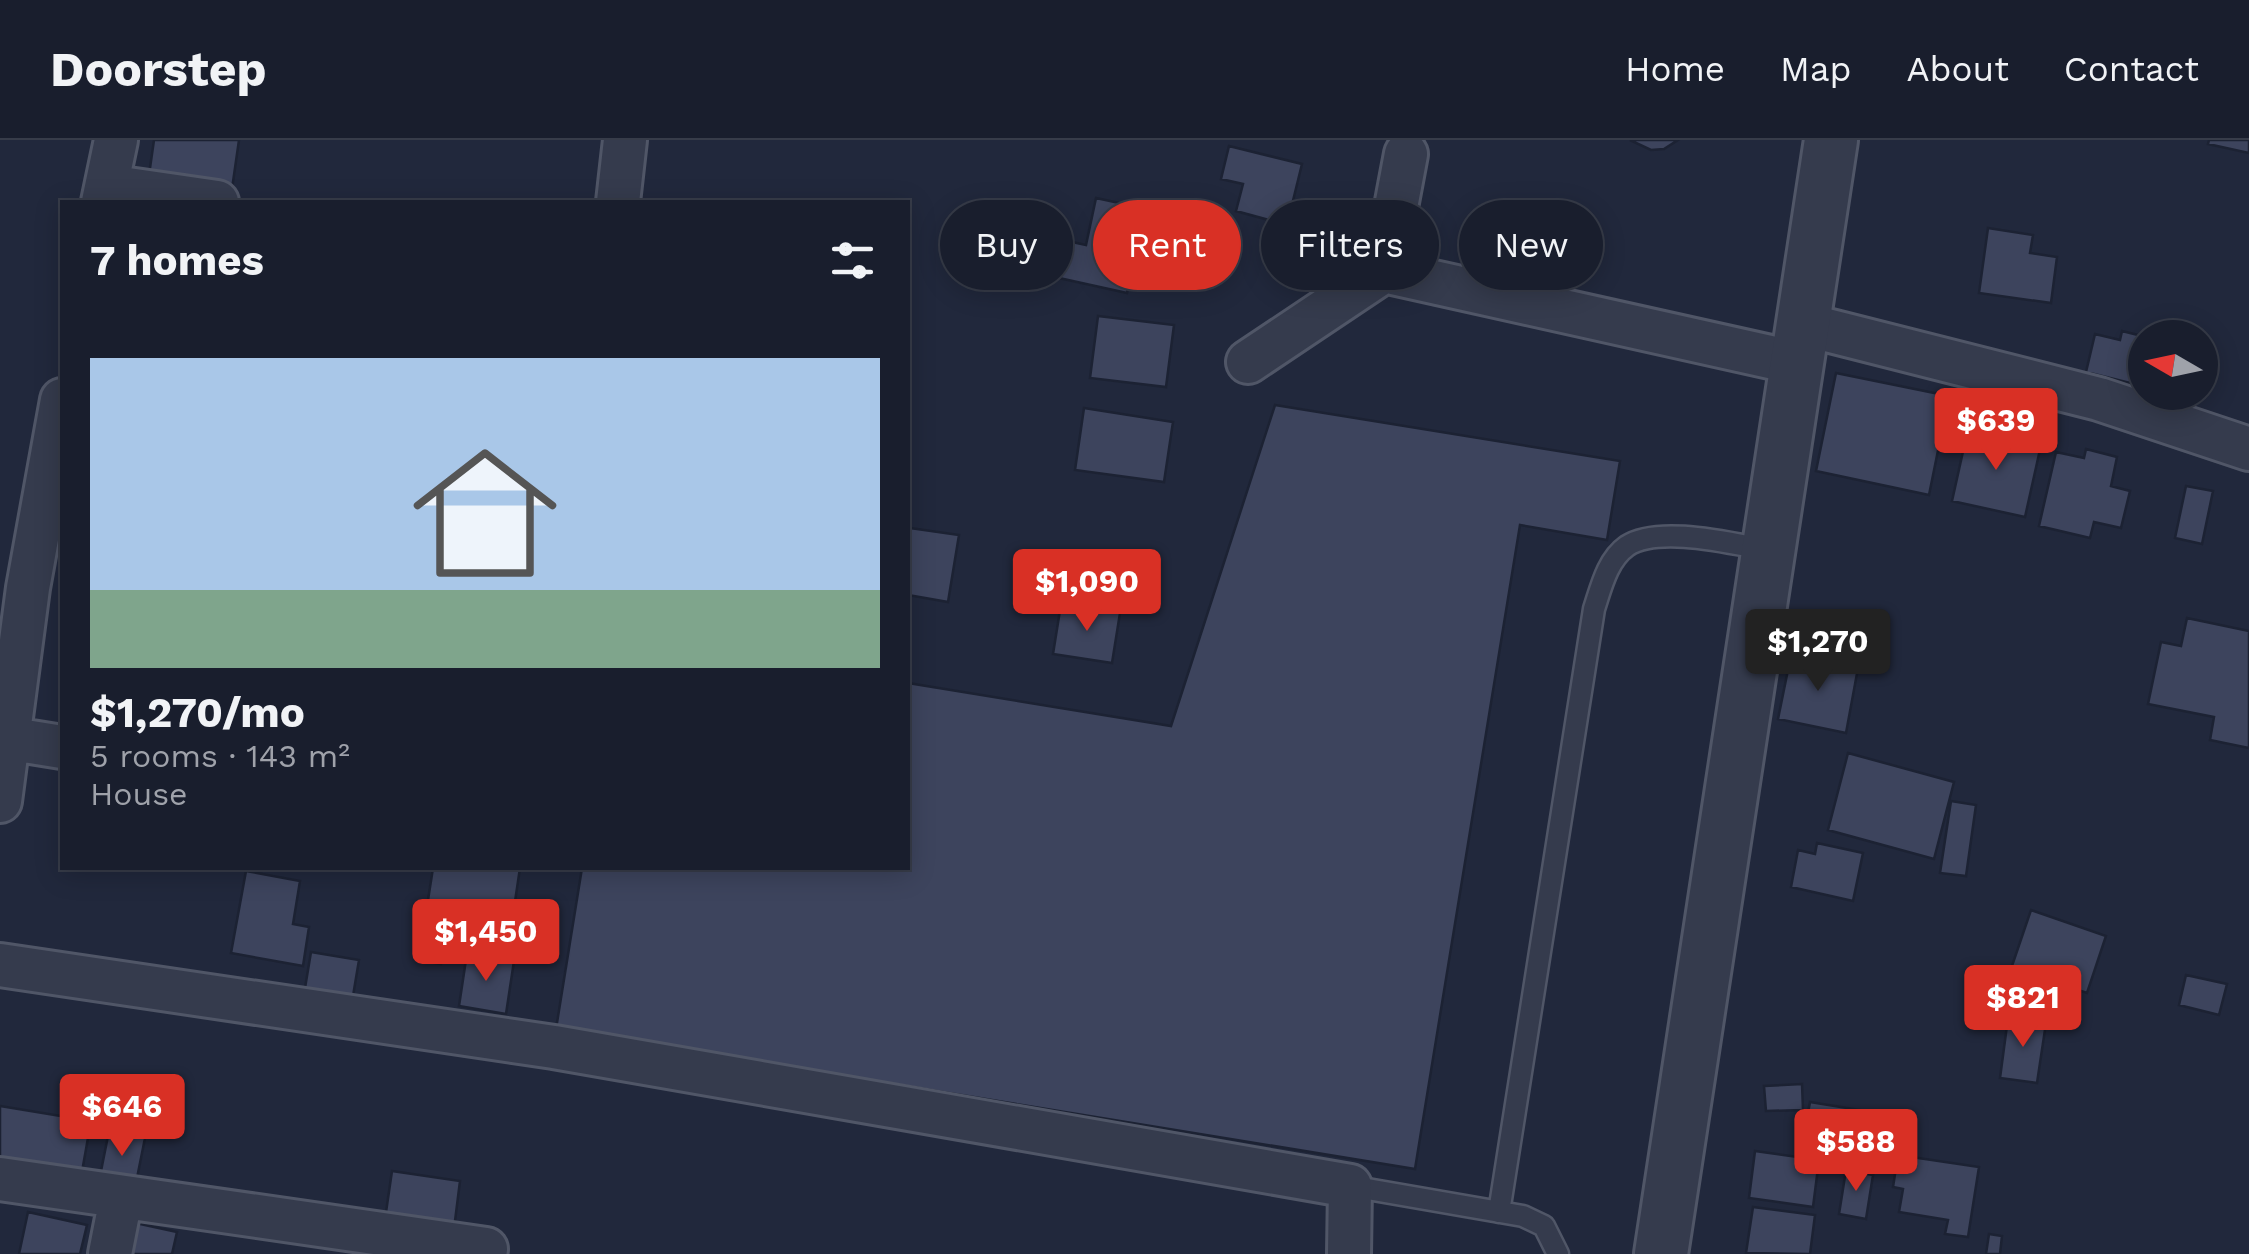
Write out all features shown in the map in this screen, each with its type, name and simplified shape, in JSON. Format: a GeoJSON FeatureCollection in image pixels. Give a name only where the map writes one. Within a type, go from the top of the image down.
{"type":"FeatureCollection","features":[{"type":"Feature","properties":{"kind":"street"},"geometry":{"type":"LineString","coordinates":[[116,140],[105,194],[189,200]]}},
{"type":"Feature","properties":{"kind":"street"},"geometry":{"type":"LineString","coordinates":[[618,200],[625,140]]}},
{"type":"Feature","properties":{"kind":"street"},"geometry":{"type":"LineString","coordinates":[[1661,1254],[1831,140]]}},
{"type":"Feature","properties":{"kind":"street"},"geometry":{"type":"LineString","coordinates":[[1397,200],[1406,154]]}},
{"type":"Feature","properties":{"kind":"street"},"geometry":{"type":"LineString","coordinates":[[1439,281],[2099,399],[2249,449]]}},
{"type":"Feature","properties":{"kind":"street"},"geometry":{"type":"LineString","coordinates":[[1248,362],[1356,290]]}},
{"type":"Feature","properties":{"kind":"street"},"geometry":{"type":"LineString","coordinates":[[0,801],[6,738],[60,412]]}},
{"type":"Feature","properties":{"kind":"street"},"geometry":{"type":"LineString","coordinates":[[6,738],[60,747]]}},
{"type":"Feature","properties":{"kind":"street"},"geometry":{"type":"LineString","coordinates":[[0,965],[554,1048],[1350,1186],[1349,1254]]}},
{"type":"Feature","properties":{"kind":"street"},"geometry":{"type":"LineString","coordinates":[[0,1179],[121,1198],[264,1236],[486,1250]]}},
{"type":"Feature","properties":{"kind":"street"},"geometry":{"type":"LineString","coordinates":[[110,1254],[121,1198]]}},
{"type":"Feature","properties":{"kind":"lane"},"geometry":{"type":"LineString","coordinates":[[1499,1212],[1594,609],[1608,568],[1627,546],[1658,537],[1702,539],[1769,550]]}},
{"type":"Feature","properties":{"kind":"lane"},"geometry":{"type":"LineString","coordinates":[[1350,1186],[1523,1216],[1544,1226],[1558,1254]]}},
{"type":"Feature","properties":{"kind":"building"},"geometry":{"type":"Polygon","coordinates":[[[154,140],[239,140],[231,196],[148,182],[154,140]]]}},
{"type":"Feature","properties":{"kind":"building"},"geometry":{"type":"Polygon","coordinates":[[[1630,140],[1678,140],[1664,149],[1651,150],[1630,140]]]}},
{"type":"Feature","properties":{"kind":"building"},"geometry":{"type":"Polygon","coordinates":[[[2209,140],[2249,140],[2249,153],[2208,144],[2209,140]]]}},
{"type":"Feature","properties":{"kind":"building"},"geometry":{"type":"Polygon","coordinates":[[[1229,146],[1302,164],[1293,200],[1261,200],[1261,218],[1241,212],[1239,200],[1243,184],[1221,179],[1229,146]]]}},
{"type":"Feature","properties":{"kind":"building"},"geometry":{"type":"Polygon","coordinates":[[[1093,212],[1093,285],[1073,281],[1073,242],[1086,245],[1093,212]]]}},
{"type":"Feature","properties":{"kind":"building"},"geometry":{"type":"Polygon","coordinates":[[[1988,228],[2033,235],[2030,253],[2057,257],[2051,303],[1979,293],[1988,228]]]}},
{"type":"Feature","properties":{"kind":"building"},"geometry":{"type":"Polygon","coordinates":[[[1098,316],[1174,325],[1166,387],[1090,378],[1098,316]]]}},
{"type":"Feature","properties":{"kind":"building"},"geometry":{"type":"Polygon","coordinates":[[[2122,331],[2128,332],[2128,382],[2086,372],[2095,334],[2120,340],[2122,331]]]}},
{"type":"Feature","properties":{"kind":"building"},"geometry":{"type":"Polygon","coordinates":[[[1836,373],[1949,396],[1929,495],[1816,471],[1836,373]]]}},
{"type":"Feature","properties":{"kind":"building"},"geometry":{"type":"Polygon","coordinates":[[[1275,405],[1620,461],[1607,540],[1520,525],[1415,1169],[556,1029],[582,870],[910,870],[910,683],[1171,726],[1275,405]]]}},
{"type":"Feature","properties":{"kind":"building"},"geometry":{"type":"Polygon","coordinates":[[[1084,408],[1173,422],[1164,482],[1075,470],[1084,408]]]}},
{"type":"Feature","properties":{"kind":"building"},"geometry":{"type":"Polygon","coordinates":[[[1968,429],[2041,445],[2025,517],[1952,501],[1968,429]]]}},
{"type":"Feature","properties":{"kind":"building"},"geometry":{"type":"Polygon","coordinates":[[[2086,449],[2117,457],[2111,486],[2130,491],[2121,528],[2094,522],[2090,538],[2039,526],[2056,452],[2084,458],[2086,449]]]}},
{"type":"Feature","properties":{"kind":"building"},"geometry":{"type":"Polygon","coordinates":[[[2186,486],[2213,491],[2202,544],[2175,538],[2186,486]]]}},
{"type":"Feature","properties":{"kind":"building"},"geometry":{"type":"Polygon","coordinates":[[[910,528],[959,535],[948,602],[910,595],[910,528]]]}},
{"type":"Feature","properties":{"kind":"building"},"geometry":{"type":"Polygon","coordinates":[[[1061,604],[1120,613],[1112,663],[1053,654],[1061,604]]]}},
{"type":"Feature","properties":{"kind":"building"},"geometry":{"type":"Polygon","coordinates":[[[2187,618],[2249,631],[2249,748],[2210,740],[2214,717],[2148,704],[2161,642],[2181,646],[2187,618]]]}},
{"type":"Feature","properties":{"kind":"building"},"geometry":{"type":"Polygon","coordinates":[[[1791,655],[1858,668],[1846,733],[1778,719],[1791,655]]]}},
{"type":"Feature","properties":{"kind":"building"},"geometry":{"type":"Polygon","coordinates":[[[1848,753],[1954,782],[1934,859],[1828,830],[1848,753]]]}},
{"type":"Feature","properties":{"kind":"building"},"geometry":{"type":"Polygon","coordinates":[[[1951,801],[1976,805],[1966,876],[1940,873],[1951,801]]]}},
{"type":"Feature","properties":{"kind":"building"},"geometry":{"type":"Polygon","coordinates":[[[1817,843],[1863,853],[1853,901],[1791,887],[1798,850],[1815,854],[1817,843]]]}},
{"type":"Feature","properties":{"kind":"building"},"geometry":{"type":"Polygon","coordinates":[[[433,870],[520,870],[510,935],[453,926],[457,904],[428,900],[433,870]]]}},
{"type":"Feature","properties":{"kind":"building"},"geometry":{"type":"Polygon","coordinates":[[[246,871],[300,881],[293,924],[309,927],[303,966],[231,953],[246,871]]]}},
{"type":"Feature","properties":{"kind":"building"},"geometry":{"type":"Polygon","coordinates":[[[2031,910],[2106,936],[2087,993],[2042,978],[2030,1014],[1999,1004],[2031,910]]]}},
{"type":"Feature","properties":{"kind":"building"},"geometry":{"type":"Polygon","coordinates":[[[427,933],[446,937],[441,964],[422,961],[427,933]]]}},
{"type":"Feature","properties":{"kind":"building"},"geometry":{"type":"Polygon","coordinates":[[[311,952],[359,960],[352,1002],[304,994],[311,952]]]}},
{"type":"Feature","properties":{"kind":"building"},"geometry":{"type":"Polygon","coordinates":[[[467,953],[514,961],[506,1014],[459,1006],[467,953]]]}},
{"type":"Feature","properties":{"kind":"building"},"geometry":{"type":"Polygon","coordinates":[[[2186,975],[2227,984],[2219,1015],[2179,1005],[2186,975]]]}},
{"type":"Feature","properties":{"kind":"building"},"geometry":{"type":"Polygon","coordinates":[[[2008,1018],[2046,1023],[2037,1083],[2000,1078],[2008,1018]]]}},
{"type":"Feature","properties":{"kind":"building"},"geometry":{"type":"Polygon","coordinates":[[[1802,1084],[1803,1110],[1766,1111],[1764,1086],[1802,1084]]]}},
{"type":"Feature","properties":{"kind":"building"},"geometry":{"type":"Polygon","coordinates":[[[1810,1102],[1890,1115],[1882,1167],[1815,1156],[1818,1137],[1804,1135],[1810,1102]]]}},
{"type":"Feature","properties":{"kind":"building"},"geometry":{"type":"Polygon","coordinates":[[[0,1106],[91,1121],[80,1183],[0,1170],[0,1106]]]}},
{"type":"Feature","properties":{"kind":"building"},"geometry":{"type":"Polygon","coordinates":[[[109,1131],[145,1138],[135,1188],[99,1181],[109,1131]]]}},
{"type":"Feature","properties":{"kind":"building"},"geometry":{"type":"Polygon","coordinates":[[[1755,1151],[1819,1160],[1813,1207],[1749,1198],[1755,1151]]]}},
{"type":"Feature","properties":{"kind":"building"},"geometry":{"type":"Polygon","coordinates":[[[1898,1155],[1979,1167],[1968,1237],[1945,1234],[1948,1220],[1899,1212],[1903,1189],[1893,1187],[1898,1155]]]}},
{"type":"Feature","properties":{"kind":"building"},"geometry":{"type":"Polygon","coordinates":[[[1846,1170],[1873,1175],[1866,1219],[1839,1214],[1846,1170]]]}},
{"type":"Feature","properties":{"kind":"building"},"geometry":{"type":"Polygon","coordinates":[[[392,1171],[460,1181],[454,1229],[385,1219],[392,1171]]]}},
{"type":"Feature","properties":{"kind":"building"},"geometry":{"type":"Polygon","coordinates":[[[1753,1207],[1815,1215],[1810,1254],[1746,1253],[1753,1207]]]}},
{"type":"Feature","properties":{"kind":"building"},"geometry":{"type":"Polygon","coordinates":[[[28,1212],[87,1225],[80,1254],[19,1254],[28,1212]]]}},
{"type":"Feature","properties":{"kind":"building"},"geometry":{"type":"Polygon","coordinates":[[[131,1222],[177,1232],[172,1254],[124,1254],[131,1222]]]}},
{"type":"Feature","properties":{"kind":"building"},"geometry":{"type":"Polygon","coordinates":[[[1989,1234],[2002,1236],[2000,1254],[1986,1254],[1989,1234]]]}}]}
